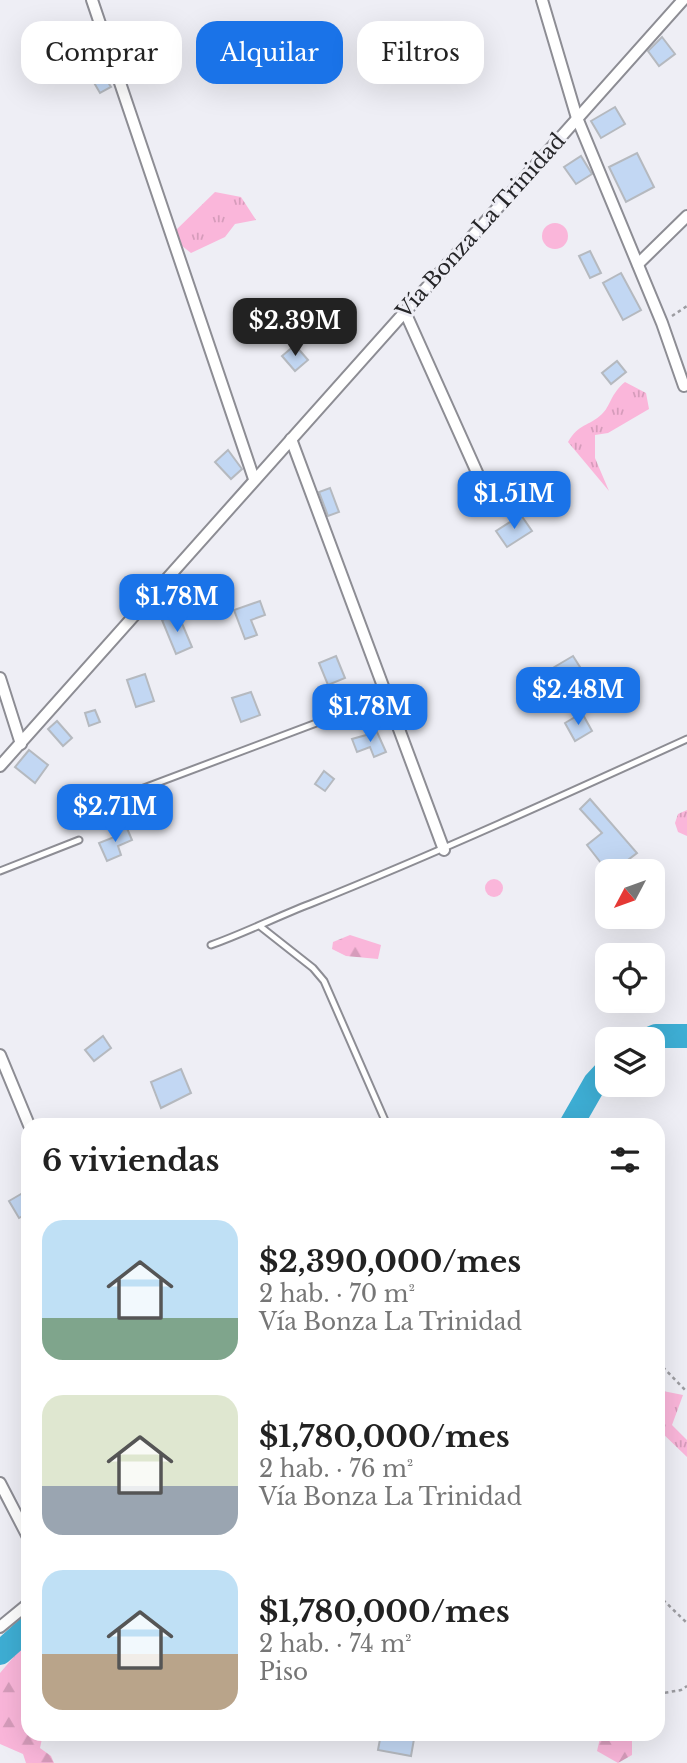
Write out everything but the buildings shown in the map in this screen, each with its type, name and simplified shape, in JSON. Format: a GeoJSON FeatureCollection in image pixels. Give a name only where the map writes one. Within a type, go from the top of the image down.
{"type":"FeatureCollection","features":[{"type":"Feature","properties":{"kind":"street"},"geometry":{"type":"LineString","coordinates":[[92,0],[254,479]]}},
{"type":"Feature","properties":{"kind":"street"},"geometry":{"type":"LineString","coordinates":[[542,0],[577,118],[662,323],[684,386]]}},
{"type":"Feature","properties":{"kind":"street","name":"Vía Bonza La Trinidad"},"geometry":{"type":"LineString","coordinates":[[0,766],[683,0]]}},
{"type":"Feature","properties":{"kind":"street"},"geometry":{"type":"LineString","coordinates":[[638,264],[687,216]]}},
{"type":"Feature","properties":{"kind":"street"},"geometry":{"type":"LineString","coordinates":[[405,312],[493,508]]}},
{"type":"Feature","properties":{"kind":"street"},"geometry":{"type":"LineString","coordinates":[[291,439],[444,850]]}},
{"type":"Feature","properties":{"kind":"street"},"geometry":{"type":"LineString","coordinates":[[0,678],[21,744]]}},
{"type":"Feature","properties":{"kind":"street"},"geometry":{"type":"LineString","coordinates":[[0,1055],[26,1118]]}},
{"type":"Feature","properties":{"kind":"street"},"geometry":{"type":"LineString","coordinates":[[0,1483],[21,1524]]}},
{"type":"Feature","properties":{"kind":"street"},"geometry":{"type":"LineString","coordinates":[[0,1627],[21,1610]]}},
{"type":"Feature","properties":{"kind":"lane"},"geometry":{"type":"LineString","coordinates":[[96,806],[388,696]]}},
{"type":"Feature","properties":{"kind":"lane"},"geometry":{"type":"LineString","coordinates":[[211,945],[261,927],[302,907],[444,850],[687,738]]}},
{"type":"Feature","properties":{"kind":"lane"},"geometry":{"type":"LineString","coordinates":[[0,871],[79,840]]}},
{"type":"Feature","properties":{"kind":"lane"},"geometry":{"type":"LineString","coordinates":[[261,927],[313,968],[324,981],[384,1118]]}},
{"type":"Feature","properties":{"kind":"path"},"geometry":{"type":"LineString","coordinates":[[662,323],[687,306]]}},
{"type":"Feature","properties":{"kind":"path"},"geometry":{"type":"LineString","coordinates":[[665,1369],[687,1392]]}},
{"type":"Feature","properties":{"kind":"path"},"geometry":{"type":"LineString","coordinates":[[665,1602],[687,1623]]}},
{"type":"Feature","properties":{"kind":"path"},"geometry":{"type":"LineString","coordinates":[[665,1693],[687,1686]]}},
{"type":"Feature","properties":{"kind":"green space"},"geometry":{"type":"Polygon","coordinates":[[[215,192],[241,197],[256,220],[235,224],[225,237],[191,253],[177,242],[175,231],[215,192]]]}},
{"type":"Feature","properties":{"kind":"green space"},"geometry":{"type":"Polygon","coordinates":[[[555,223],[564,227],[568,236],[564,245],[555,249],[546,245],[542,236],[546,227],[555,223]]]}},
{"type":"Feature","properties":{"kind":"green space"},"geometry":{"type":"Polygon","coordinates":[[[625,382],[646,393],[649,409],[608,433],[595,435],[595,458],[609,491],[568,442],[576,431],[602,414],[625,382]]]}},
{"type":"Feature","properties":{"kind":"green space"},"geometry":{"type":"Polygon","coordinates":[[[687,810],[687,836],[678,832],[675,823],[678,814],[687,810]]]}},
{"type":"Feature","properties":{"kind":"green space"},"geometry":{"type":"Polygon","coordinates":[[[490,879],[498,879],[503,888],[501,895],[490,897],[485,892],[485,884],[490,879]]]}},
{"type":"Feature","properties":{"kind":"green space"},"geometry":{"type":"Polygon","coordinates":[[[350,935],[381,945],[378,959],[346,956],[332,949],[333,942],[350,935]]]}},
{"type":"Feature","properties":{"kind":"green space"},"geometry":{"type":"Polygon","coordinates":[[[665,1391],[683,1395],[672,1425],[687,1440],[687,1457],[665,1436],[665,1391]]]}},
{"type":"Feature","properties":{"kind":"green space"},"geometry":{"type":"Polygon","coordinates":[[[21,1648],[21,1741],[42,1741],[40,1748],[51,1756],[54,1763],[26,1763],[23,1754],[0,1744],[0,1673],[21,1648]]]}},
{"type":"Feature","properties":{"kind":"green space"},"geometry":{"type":"Polygon","coordinates":[[[599,1741],[632,1741],[632,1755],[618,1763],[597,1751],[599,1741]]]}},
{"type":"Feature","properties":{"kind":"waterway"},"geometry":{"type":"LineString","coordinates":[[665,1036],[687,1036]]}},
{"type":"Feature","properties":{"kind":"waterway"},"geometry":{"type":"LineString","coordinates":[[575,1118],[595,1083]]}},
{"type":"Feature","properties":{"kind":"waterway"},"geometry":{"type":"LineString","coordinates":[[0,1653],[21,1634]]}}]}
